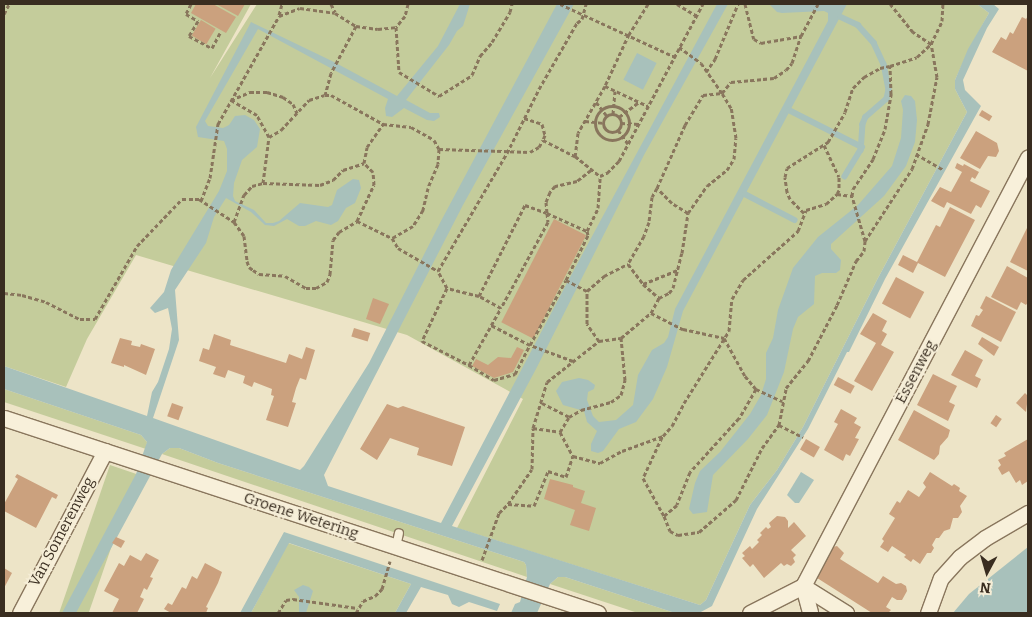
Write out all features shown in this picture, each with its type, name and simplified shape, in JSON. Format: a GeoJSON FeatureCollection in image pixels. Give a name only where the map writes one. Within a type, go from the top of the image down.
{"type":"FeatureCollection","features":[{"type":"Feature","properties":{"kind":"street","name":"Essenweg"},"geometry":{"type":"LineString","coordinates":[[803,586],[1028,157]]}},
{"type":"Feature","properties":{"kind":"street","name":"Groene Wetering"},"geometry":{"type":"LineString","coordinates":[[4,418],[598,613]]}},
{"type":"Feature","properties":{"kind":"street","name":"Van Somerenweg"},"geometry":{"type":"LineString","coordinates":[[20,613],[105,451]]}},
{"type":"Feature","properties":{"kind":"street"},"geometry":{"type":"LineString","coordinates":[[928,613],[940,578],[960,557],[985,538],[1028,513]]}},
{"type":"Feature","properties":{"kind":"street"},"geometry":{"type":"LineString","coordinates":[[750,613],[803,586]]}},
{"type":"Feature","properties":{"kind":"street"},"geometry":{"type":"LineString","coordinates":[[803,586],[810,613]]}},
{"type":"Feature","properties":{"kind":"street"},"geometry":{"type":"LineString","coordinates":[[803,586],[846,613]]}},
{"type":"Feature","properties":{"kind":"path"},"geometry":{"type":"LineString","coordinates":[[4,14],[10,4]]}},
{"type":"Feature","properties":{"kind":"path"},"geometry":{"type":"LineString","coordinates":[[191,4],[186,14],[198,21],[189,36],[212,48],[220,33]]}},
{"type":"Feature","properties":{"kind":"path"},"geometry":{"type":"LineString","coordinates":[[201,201],[210,178],[218,124],[279,16],[282,4]]}},
{"type":"Feature","properties":{"kind":"path"},"geometry":{"type":"LineString","coordinates":[[331,4],[335,13]]}},
{"type":"Feature","properties":{"kind":"path"},"geometry":{"type":"LineString","coordinates":[[408,4],[405,16],[396,27],[400,72],[439,96],[472,75],[480,56],[492,42],[510,12],[512,4]]}},
{"type":"Feature","properties":{"kind":"path"},"geometry":{"type":"LineString","coordinates":[[560,4],[629,34],[675,57]]}},
{"type":"Feature","properties":{"kind":"path"},"geometry":{"type":"LineString","coordinates":[[438,271],[507,153],[544,80],[584,14],[586,4]]}},
{"type":"Feature","properties":{"kind":"path"},"geometry":{"type":"LineString","coordinates":[[575,156],[578,133],[605,86],[629,34],[648,4]]}},
{"type":"Feature","properties":{"kind":"path"},"geometry":{"type":"LineString","coordinates":[[677,4],[697,16]]}},
{"type":"Feature","properties":{"kind":"path"},"geometry":{"type":"LineString","coordinates":[[600,176],[615,167],[703,4]]}},
{"type":"Feature","properties":{"kind":"path"},"geometry":{"type":"LineString","coordinates":[[706,72],[715,59],[738,4]]}},
{"type":"Feature","properties":{"kind":"path"},"geometry":{"type":"LineString","coordinates":[[745,4],[754,39],[761,43],[801,36]]}},
{"type":"Feature","properties":{"kind":"path"},"geometry":{"type":"LineString","coordinates":[[587,290],[604,276],[628,264],[650,222],[652,197],[684,125],[703,95],[722,93],[731,82],[774,78],[786,70],[792,63],[801,36],[818,4]]}},
{"type":"Feature","properties":{"kind":"path"},"geometry":{"type":"LineString","coordinates":[[865,241],[912,169],[928,124],[937,77],[931,44],[912,32],[890,4]]}},
{"type":"Feature","properties":{"kind":"path"},"geometry":{"type":"LineString","coordinates":[[804,214],[790,199],[785,172],[786,168],[824,145],[833,135],[853,88],[864,77],[886,67],[917,58],[931,44],[942,21],[943,4]]}},
{"type":"Feature","properties":{"kind":"path"},"geometry":{"type":"LineString","coordinates":[[279,16],[300,8],[335,13],[356,26],[378,29],[396,27]]}},
{"type":"Feature","properties":{"kind":"path"},"geometry":{"type":"LineString","coordinates":[[325,95],[331,73],[356,26]]}},
{"type":"Feature","properties":{"kind":"path"},"geometry":{"type":"LineString","coordinates":[[482,560],[499,513],[508,504],[532,469],[533,428],[542,403],[542,392],[547,382],[599,341],[621,338],[651,313],[659,298],[669,293],[673,288],[678,270],[688,212],[706,186],[727,170],[734,159],[736,138],[731,108],[701,63],[680,47]]}},
{"type":"Feature","properties":{"kind":"path"},"geometry":{"type":"LineString","coordinates":[[824,145],[838,177],[840,190],[826,204],[809,208],[804,214],[798,231],[743,280],[732,299],[729,331],[684,403],[672,426],[663,436],[643,478],[670,531],[678,535],[699,532],[736,500],[762,448],[779,424],[786,388],[808,361],[837,305],[856,261],[864,251],[865,241],[852,203],[852,196],[853,189],[873,159],[885,129],[891,94],[886,67]]}},
{"type":"Feature","properties":{"kind":"path"},"geometry":{"type":"LineString","coordinates":[[605,86],[648,106]]}},
{"type":"Feature","properties":{"kind":"path"},"geometry":{"type":"LineString","coordinates":[[613,114],[615,91]]}},
{"type":"Feature","properties":{"kind":"path"},"geometry":{"type":"LineString","coordinates":[[231,100],[250,92],[268,92],[283,97],[293,104],[297,113]]}},
{"type":"Feature","properties":{"kind":"path"},"geometry":{"type":"LineString","coordinates":[[269,137],[282,130],[310,100],[330,95],[383,124],[412,127],[434,140],[439,149],[438,164],[428,188],[423,210],[413,226],[392,238]]}},
{"type":"Feature","properties":{"kind":"path"},"geometry":{"type":"LineString","coordinates":[[231,100],[257,115],[269,137],[263,183]]}},
{"type":"Feature","properties":{"kind":"path"},"geometry":{"type":"LineString","coordinates":[[596,102],[607,116]]}},
{"type":"Feature","properties":{"kind":"path"},"geometry":{"type":"LineString","coordinates":[[619,117],[639,102]]}},
{"type":"Feature","properties":{"kind":"path"},"geometry":{"type":"LineString","coordinates":[[614,106],[626,112],[630,124],[628,131],[623,137],[610,141],[599,135],[595,122],[602,110],[614,106]]}},
{"type":"Feature","properties":{"kind":"path"},"geometry":{"type":"LineString","coordinates":[[603,123],[607,116],[613,114],[619,117],[621,123],[618,130]]}},
{"type":"Feature","properties":{"kind":"path"},"geometry":{"type":"LineString","coordinates":[[439,149],[507,153],[530,152],[539,147],[545,135],[542,124],[524,118]]}},
{"type":"Feature","properties":{"kind":"path"},"geometry":{"type":"LineString","coordinates":[[585,121],[603,123]]}},
{"type":"Feature","properties":{"kind":"path"},"geometry":{"type":"LineString","coordinates":[[603,123],[611,131],[618,130]]}},
{"type":"Feature","properties":{"kind":"path"},"geometry":{"type":"LineString","coordinates":[[621,123],[639,124]]}},
{"type":"Feature","properties":{"kind":"path"},"geometry":{"type":"LineString","coordinates":[[364,163],[367,147],[383,124]]}},
{"type":"Feature","properties":{"kind":"path"},"geometry":{"type":"LineString","coordinates":[[599,135],[606,128]]}},
{"type":"Feature","properties":{"kind":"path"},"geometry":{"type":"LineString","coordinates":[[618,130],[628,144]]}},
{"type":"Feature","properties":{"kind":"path"},"geometry":{"type":"LineString","coordinates":[[610,141],[611,131]]}},
{"type":"Feature","properties":{"kind":"path"},"geometry":{"type":"LineString","coordinates":[[543,140],[575,156],[600,176]]}},
{"type":"Feature","properties":{"kind":"path"},"geometry":{"type":"LineString","coordinates":[[916,154],[944,170]]}},
{"type":"Feature","properties":{"kind":"path"},"geometry":{"type":"LineString","coordinates":[[234,222],[237,207],[252,186],[263,183],[320,185],[333,180],[343,170],[364,163]]}},
{"type":"Feature","properties":{"kind":"path"},"geometry":{"type":"LineString","coordinates":[[4,293],[22,295],[46,302],[80,319],[96,319],[137,246],[182,198],[201,201],[234,222],[244,236],[249,267],[259,274],[291,278],[311,289],[327,282],[330,274],[333,240],[339,232],[357,221],[374,185],[373,172],[364,163]]}},
{"type":"Feature","properties":{"kind":"path"},"geometry":{"type":"LineString","coordinates":[[469,365],[548,222],[546,202],[550,192],[555,186],[577,181],[591,170]]}},
{"type":"Feature","properties":{"kind":"path"},"geometry":{"type":"LineString","coordinates":[[447,288],[422,341],[494,380],[515,374],[588,235],[587,231],[598,208],[600,176]]}},
{"type":"Feature","properties":{"kind":"path"},"geometry":{"type":"LineString","coordinates":[[656,188],[672,203],[688,212]]}},
{"type":"Feature","properties":{"kind":"path"},"geometry":{"type":"LineString","coordinates":[[837,194],[852,196]]}},
{"type":"Feature","properties":{"kind":"path"},"geometry":{"type":"LineString","coordinates":[[479,296],[525,205],[587,231]]}},
{"type":"Feature","properties":{"kind":"path"},"geometry":{"type":"LineString","coordinates":[[357,221],[392,238],[398,248],[438,271],[447,288],[479,296],[501,308]]}},
{"type":"Feature","properties":{"kind":"path"},"geometry":{"type":"LineString","coordinates":[[628,264],[643,284],[659,298]]}},
{"type":"Feature","properties":{"kind":"path"},"geometry":{"type":"LineString","coordinates":[[643,284],[678,270]]}},
{"type":"Feature","properties":{"kind":"path"},"geometry":{"type":"LineString","coordinates":[[566,280],[587,290]]}},
{"type":"Feature","properties":{"kind":"path"},"geometry":{"type":"LineString","coordinates":[[587,290],[588,324],[599,341]]}},
{"type":"Feature","properties":{"kind":"path"},"geometry":{"type":"LineString","coordinates":[[651,313],[683,329],[724,338],[745,376],[756,389],[782,401]]}},
{"type":"Feature","properties":{"kind":"path"},"geometry":{"type":"LineString","coordinates":[[491,325],[547,353],[573,361]]}},
{"type":"Feature","properties":{"kind":"path"},"geometry":{"type":"LineString","coordinates":[[560,432],[569,417],[581,410],[611,402],[621,395],[625,380],[621,338]]}},
{"type":"Feature","properties":{"kind":"path"},"geometry":{"type":"LineString","coordinates":[[664,516],[677,505],[690,472],[739,418],[756,389]]}},
{"type":"Feature","properties":{"kind":"path"},"geometry":{"type":"LineString","coordinates":[[542,403],[569,417]]}},
{"type":"Feature","properties":{"kind":"path"},"geometry":{"type":"LineString","coordinates":[[779,424],[804,437]]}},
{"type":"Feature","properties":{"kind":"path"},"geometry":{"type":"LineString","coordinates":[[533,428],[560,432]]}},
{"type":"Feature","properties":{"kind":"path"},"geometry":{"type":"LineString","coordinates":[[508,504],[534,506],[548,472],[566,477],[573,456],[560,432]]}},
{"type":"Feature","properties":{"kind":"path"},"geometry":{"type":"LineString","coordinates":[[573,456],[600,463],[622,451],[663,436]]}},
{"type":"Feature","properties":{"kind":"path"},"geometry":{"type":"LineString","coordinates":[[356,613],[362,601],[375,596],[382,589],[395,547]]}},
{"type":"Feature","properties":{"kind":"path"},"geometry":{"type":"LineString","coordinates":[[278,613],[286,600],[293,599],[310,603],[357,608]]}},
{"type":"Feature","properties":{"kind":"green space"},"geometry":{"type":"Polygon","coordinates":[[[4,4],[251,4],[210,78],[257,4],[977,4],[989,13],[969,49],[955,80],[955,89],[967,112],[878,278],[803,427],[777,470],[750,505],[706,600],[700,605],[457,528],[523,399],[407,335],[136,255],[87,339],[66,387],[4,366],[4,4]]]}},
{"type":"Feature","properties":{"kind":"green space"},"geometry":{"type":"Polygon","coordinates":[[[4,389],[141,435],[147,442],[146,449],[4,402],[4,389]]]}},
{"type":"Feature","properties":{"kind":"green space"},"geometry":{"type":"Polygon","coordinates":[[[170,448],[179,448],[218,463],[524,562],[527,577],[162,454],[170,448]]]}},
{"type":"Feature","properties":{"kind":"green space"},"geometry":{"type":"Polygon","coordinates":[[[110,465],[136,474],[89,613],[59,613],[110,465]]]}},
{"type":"Feature","properties":{"kind":"green space"},"geometry":{"type":"Polygon","coordinates":[[[288,543],[411,584],[395,613],[251,613],[288,543]]]}},
{"type":"Feature","properties":{"kind":"green space"},"geometry":{"type":"Polygon","coordinates":[[[558,577],[565,577],[675,613],[638,613],[550,584],[558,577]]]}},
{"type":"Feature","properties":{"kind":"water"},"geometry":{"type":"Polygon","coordinates":[[[460,4],[470,4],[463,26],[457,31],[449,45],[406,100],[430,113],[439,113],[440,117],[434,121],[427,120],[404,108],[392,117],[386,116],[385,108],[388,99],[258,29],[205,121],[208,126],[223,128],[229,125],[235,116],[245,115],[254,120],[260,129],[257,147],[242,160],[234,183],[233,196],[235,201],[254,210],[266,223],[273,223],[279,221],[300,203],[328,207],[332,205],[337,190],[353,179],[359,180],[361,188],[355,203],[346,208],[338,221],[331,225],[316,221],[305,226],[299,226],[287,219],[274,226],[265,225],[251,212],[226,198],[214,217],[206,243],[175,290],[179,340],[153,418],[300,470],[369,363],[441,221],[557,4],[574,4],[463,205],[324,475],[328,486],[441,523],[717,4],[728,4],[644,155],[536,369],[452,526],[700,605],[706,600],[750,505],[777,470],[803,427],[878,278],[967,112],[955,89],[955,80],[968,49],[989,13],[977,4],[993,4],[999,9],[987,28],[963,80],[965,90],[981,106],[885,279],[808,429],[757,509],[712,606],[699,613],[675,613],[565,577],[558,577],[550,584],[537,613],[511,613],[515,604],[520,602],[527,577],[524,562],[218,463],[179,448],[170,448],[162,454],[76,613],[62,613],[136,474],[147,442],[141,435],[4,389],[4,366],[147,416],[152,392],[158,382],[169,349],[172,329],[168,308],[155,313],[150,308],[164,292],[171,270],[219,191],[227,171],[227,149],[224,141],[198,137],[196,127],[251,22],[334,62],[397,96],[438,46],[460,4]]]}},
{"type":"Feature","properties":{"kind":"water"},"geometry":{"type":"Polygon","coordinates":[[[769,4],[847,4],[683,311],[667,367],[653,399],[636,422],[619,429],[603,451],[598,453],[591,451],[591,444],[597,431],[587,422],[584,411],[563,405],[556,391],[562,382],[579,378],[588,380],[595,385],[594,389],[588,392],[587,400],[593,416],[599,422],[616,420],[633,405],[638,375],[652,350],[664,343],[668,337],[675,309],[828,21],[828,13],[824,11],[782,13],[777,12],[769,4]]]}},
{"type":"Feature","properties":{"kind":"water"},"geometry":{"type":"Polygon","coordinates":[[[637,53],[657,63],[643,90],[623,80],[637,53]]]}},
{"type":"Feature","properties":{"kind":"water"},"geometry":{"type":"Polygon","coordinates":[[[905,95],[911,96],[915,101],[917,120],[915,142],[906,166],[884,196],[831,244],[831,249],[841,260],[840,270],[836,273],[822,273],[815,276],[814,304],[798,317],[793,329],[784,372],[767,415],[748,439],[713,475],[707,512],[693,514],[689,509],[700,471],[720,452],[750,414],[761,395],[766,379],[766,353],[773,338],[778,310],[793,268],[818,237],[858,205],[892,166],[901,138],[903,110],[901,101],[905,95]]]}},
{"type":"Feature","properties":{"kind":"water"},"geometry":{"type":"Polygon","coordinates":[[[801,472],[814,480],[799,503],[795,503],[787,495],[801,472]]]}},
{"type":"Feature","properties":{"kind":"water"},"geometry":{"type":"Polygon","coordinates":[[[284,532],[500,604],[497,611],[469,602],[459,607],[452,604],[448,595],[421,587],[406,613],[395,613],[411,584],[289,543],[251,613],[240,613],[284,532]]]}},
{"type":"Feature","properties":{"kind":"water"},"geometry":{"type":"Polygon","coordinates":[[[1028,547],[1028,613],[953,613],[969,594],[1028,547]]]}},
{"type":"Feature","properties":{"kind":"water"},"geometry":{"type":"Polygon","coordinates":[[[303,585],[313,591],[306,613],[299,613],[299,597],[294,590],[303,585]]]}},
{"type":"Feature","properties":{"kind":"building"},"geometry":{"type":"Polygon","coordinates":[[[196,4],[213,4],[236,17],[226,33],[191,13],[196,4]]]}},
{"type":"Feature","properties":{"kind":"building"},"geometry":{"type":"Polygon","coordinates":[[[216,4],[245,4],[238,16],[216,4]]]}},
{"type":"Feature","properties":{"kind":"building"},"geometry":{"type":"Polygon","coordinates":[[[1028,16],[1028,71],[992,52],[1001,37],[1006,40],[1010,32],[1013,34],[1022,17],[1026,19],[1028,16]]]}},
{"type":"Feature","properties":{"kind":"building"},"geometry":{"type":"Polygon","coordinates":[[[201,20],[216,29],[206,44],[192,35],[201,20]]]}},
{"type":"Feature","properties":{"kind":"building"},"geometry":{"type":"Polygon","coordinates":[[[982,110],[992,116],[989,121],[979,115],[982,110]]]}},
{"type":"Feature","properties":{"kind":"building"},"geometry":{"type":"Polygon","coordinates":[[[976,131],[997,143],[999,151],[996,157],[988,156],[980,169],[960,158],[976,131]]]}},
{"type":"Feature","properties":{"kind":"building"},"geometry":{"type":"Polygon","coordinates":[[[957,163],[963,166],[964,164],[979,172],[975,179],[972,177],[970,181],[990,191],[981,208],[976,205],[971,214],[947,202],[944,208],[931,201],[940,187],[951,192],[962,172],[955,168],[957,163]]]}},
{"type":"Feature","properties":{"kind":"building"},"geometry":{"type":"Polygon","coordinates":[[[950,207],[975,220],[945,277],[918,263],[913,273],[898,265],[903,255],[917,262],[936,225],[940,227],[950,207]]]}},
{"type":"Feature","properties":{"kind":"building"},"geometry":{"type":"Polygon","coordinates":[[[554,219],[586,235],[533,339],[501,322],[554,219]]]}},
{"type":"Feature","properties":{"kind":"building"},"geometry":{"type":"Polygon","coordinates":[[[1028,226],[1028,271],[1010,262],[1028,226]]]}},
{"type":"Feature","properties":{"kind":"building"},"geometry":{"type":"Polygon","coordinates":[[[1007,266],[1028,278],[1028,302],[1026,305],[1021,302],[1017,310],[991,297],[1007,266]]]}},
{"type":"Feature","properties":{"kind":"building"},"geometry":{"type":"Polygon","coordinates":[[[896,277],[924,292],[910,319],[882,303],[896,277]]]}},
{"type":"Feature","properties":{"kind":"building"},"geometry":{"type":"Polygon","coordinates":[[[986,296],[1016,312],[1001,342],[971,326],[976,315],[979,316],[983,310],[980,308],[986,296]]]}},
{"type":"Feature","properties":{"kind":"building"},"geometry":{"type":"Polygon","coordinates":[[[373,298],[389,304],[380,324],[366,319],[373,298]]]}},
{"type":"Feature","properties":{"kind":"building"},"geometry":{"type":"Polygon","coordinates":[[[873,313],[887,321],[882,331],[887,334],[881,345],[894,352],[872,391],[854,381],[876,343],[860,334],[873,313]]]}},
{"type":"Feature","properties":{"kind":"building"},"geometry":{"type":"Polygon","coordinates":[[[354,328],[370,333],[368,342],[351,337],[354,328]]]}},
{"type":"Feature","properties":{"kind":"building"},"geometry":{"type":"Polygon","coordinates":[[[214,334],[231,340],[230,345],[286,363],[289,354],[302,359],[306,347],[315,350],[306,380],[300,378],[296,388],[292,402],[296,403],[288,427],[266,420],[274,396],[271,395],[272,389],[254,382],[252,387],[243,383],[245,376],[228,370],[225,378],[213,374],[216,367],[199,361],[203,348],[209,350],[214,334]]]}},
{"type":"Feature","properties":{"kind":"building"},"geometry":{"type":"Polygon","coordinates":[[[982,337],[999,347],[994,356],[978,344],[982,337]]]}},
{"type":"Feature","properties":{"kind":"building"},"geometry":{"type":"Polygon","coordinates":[[[120,338],[132,341],[131,345],[140,347],[141,344],[155,349],[146,375],[124,365],[124,367],[111,363],[120,338]]]}},
{"type":"Feature","properties":{"kind":"building"},"geometry":{"type":"Polygon","coordinates":[[[517,347],[524,350],[513,372],[494,378],[472,366],[476,359],[488,365],[498,357],[511,358],[517,347]]]}},
{"type":"Feature","properties":{"kind":"building"},"geometry":{"type":"Polygon","coordinates":[[[965,350],[983,360],[975,376],[981,379],[977,388],[951,375],[965,350]]]}},
{"type":"Feature","properties":{"kind":"building"},"geometry":{"type":"Polygon","coordinates":[[[933,374],[957,386],[949,402],[955,405],[948,421],[917,405],[933,374]]]}},
{"type":"Feature","properties":{"kind":"building"},"geometry":{"type":"Polygon","coordinates":[[[838,377],[855,386],[851,394],[834,385],[838,377]]]}},
{"type":"Feature","properties":{"kind":"building"},"geometry":{"type":"Polygon","coordinates":[[[1025,393],[1028,396],[1026,412],[1016,403],[1025,393]]]}},
{"type":"Feature","properties":{"kind":"building"},"geometry":{"type":"Polygon","coordinates":[[[172,403],[183,407],[178,420],[167,416],[172,403]]]}},
{"type":"Feature","properties":{"kind":"building"},"geometry":{"type":"Polygon","coordinates":[[[387,404],[398,408],[403,406],[465,427],[452,466],[417,455],[419,448],[390,438],[377,460],[360,449],[387,404]]]}},
{"type":"Feature","properties":{"kind":"building"},"geometry":{"type":"Polygon","coordinates":[[[841,409],[857,418],[854,423],[861,427],[855,438],[859,439],[850,456],[846,454],[843,461],[824,450],[838,424],[834,422],[841,409]]]}},
{"type":"Feature","properties":{"kind":"building"},"geometry":{"type":"Polygon","coordinates":[[[914,410],[950,430],[948,437],[940,446],[939,454],[934,460],[898,440],[914,410]]]}},
{"type":"Feature","properties":{"kind":"building"},"geometry":{"type":"Polygon","coordinates":[[[996,415],[1002,419],[996,427],[990,423],[996,415]]]}},
{"type":"Feature","properties":{"kind":"building"},"geometry":{"type":"Polygon","coordinates":[[[806,439],[820,447],[814,457],[800,449],[806,439]]]}},
{"type":"Feature","properties":{"kind":"building"},"geometry":{"type":"Polygon","coordinates":[[[1028,439],[1028,481],[1022,485],[1020,480],[1016,483],[1009,471],[1002,475],[998,468],[1001,465],[998,460],[1006,456],[1004,453],[1028,439]]]}},
{"type":"Feature","properties":{"kind":"building"},"geometry":{"type":"Polygon","coordinates":[[[930,472],[952,486],[954,484],[960,488],[959,491],[967,496],[960,506],[962,512],[958,518],[953,518],[950,529],[944,531],[939,538],[936,538],[932,545],[934,548],[931,553],[927,553],[920,564],[913,559],[911,562],[904,557],[906,555],[892,546],[888,552],[880,547],[884,541],[882,539],[895,518],[889,514],[897,501],[900,503],[908,490],[919,497],[926,487],[923,483],[930,472]]]}},
{"type":"Feature","properties":{"kind":"building"},"geometry":{"type":"Polygon","coordinates":[[[17,474],[58,495],[56,499],[52,497],[36,528],[4,511],[4,504],[18,479],[15,477],[17,474]]]}},
{"type":"Feature","properties":{"kind":"building"},"geometry":{"type":"Polygon","coordinates":[[[550,479],[573,485],[573,487],[585,491],[581,503],[596,508],[589,531],[570,525],[575,510],[544,499],[550,479]]]}},
{"type":"Feature","properties":{"kind":"building"},"geometry":{"type":"Polygon","coordinates":[[[777,516],[785,517],[788,521],[788,528],[794,522],[806,536],[791,550],[796,555],[793,558],[795,562],[791,566],[787,564],[784,566],[781,563],[764,578],[753,564],[750,567],[742,558],[745,556],[742,553],[750,546],[752,549],[759,542],[757,540],[762,535],[760,533],[766,527],[768,529],[771,527],[769,523],[777,516]]]}},
{"type":"Feature","properties":{"kind":"building"},"geometry":{"type":"Polygon","coordinates":[[[116,537],[125,541],[121,548],[112,543],[116,537]]]}},
{"type":"Feature","properties":{"kind":"building"},"geometry":{"type":"Polygon","coordinates":[[[837,546],[844,553],[840,559],[878,583],[883,576],[896,584],[901,583],[906,586],[907,591],[902,600],[892,597],[886,607],[891,610],[888,613],[872,613],[814,576],[833,547],[837,546]]]}},
{"type":"Feature","properties":{"kind":"building"},"geometry":{"type":"Polygon","coordinates":[[[146,553],[159,560],[150,577],[153,578],[147,590],[144,588],[140,597],[144,599],[137,613],[112,613],[119,599],[104,591],[119,563],[124,566],[130,555],[141,561],[146,553]]]}},
{"type":"Feature","properties":{"kind":"building"},"geometry":{"type":"Polygon","coordinates":[[[205,563],[222,572],[206,607],[208,608],[206,613],[171,613],[164,609],[168,603],[172,605],[182,587],[186,589],[192,576],[197,579],[205,563]]]}},
{"type":"Feature","properties":{"kind":"building"},"geometry":{"type":"Polygon","coordinates":[[[4,568],[12,573],[4,588],[4,568]]]}},
{"type":"Feature","properties":{"kind":"waterway"},"geometry":{"type":"LineString","coordinates":[[841,17],[858,25],[874,43],[884,64],[889,90],[887,99],[866,117],[863,124],[861,150],[845,177]]}},
{"type":"Feature","properties":{"kind":"waterway"},"geometry":{"type":"LineString","coordinates":[[789,110],[862,147]]}},
{"type":"Feature","properties":{"kind":"waterway"},"geometry":{"type":"LineString","coordinates":[[745,194],[795,220]]}}]}
